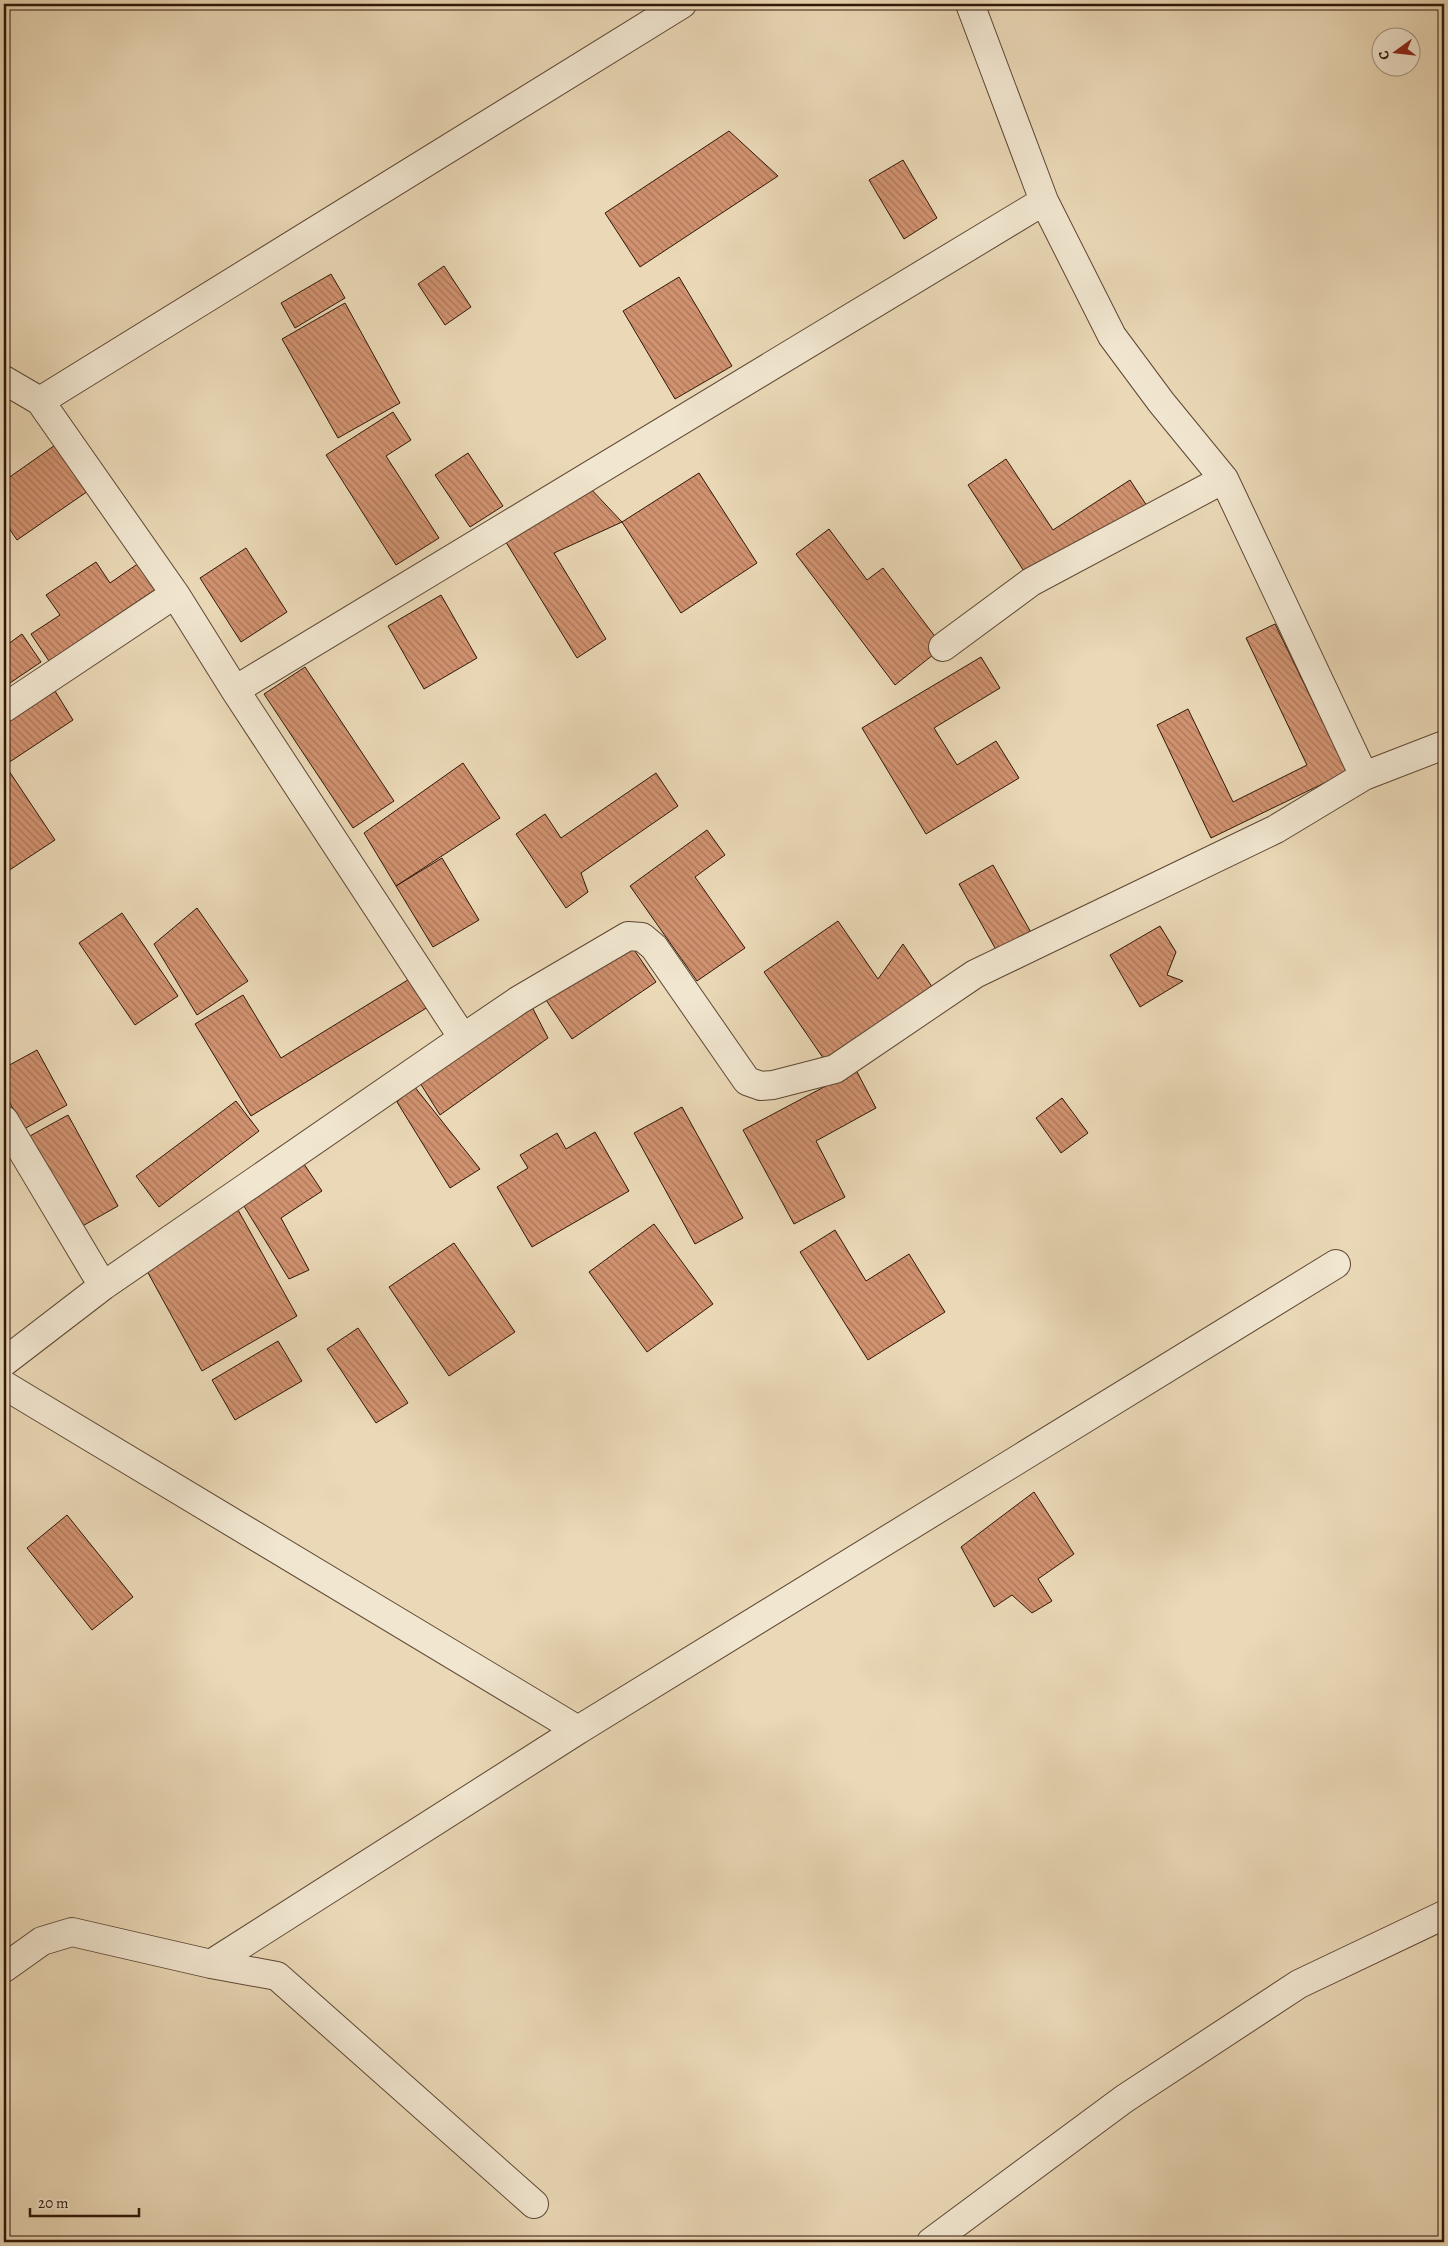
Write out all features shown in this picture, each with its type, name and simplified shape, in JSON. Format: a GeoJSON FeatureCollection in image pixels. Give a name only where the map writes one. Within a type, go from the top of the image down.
{"type":"FeatureCollection","features":[{"type":"Feature","properties":{"kind":"street"},"geometry":{"type":"LineString","coordinates":[[40,401],[682,4]]}},
{"type":"Feature","properties":{"kind":"street"},"geometry":{"type":"LineString","coordinates":[[970,4],[1044,200],[1112,336],[1161,402],[1224,479],[1364,776]]}},
{"type":"Feature","properties":{"kind":"street"},"geometry":{"type":"LineString","coordinates":[[236,690],[1044,200]]}},
{"type":"Feature","properties":{"kind":"street"},"geometry":{"type":"LineString","coordinates":[[4,380],[40,401],[174,594],[463,1038]]}},
{"type":"Feature","properties":{"kind":"street"},"geometry":{"type":"LineString","coordinates":[[944,647],[1031,582],[1224,479]]}},
{"type":"Feature","properties":{"kind":"street"},"geometry":{"type":"LineString","coordinates":[[4,708],[174,594]]}},
{"type":"Feature","properties":{"kind":"street"},"geometry":{"type":"LineString","coordinates":[[4,1362],[103,1286],[463,1038],[519,1000],[628,936],[642,938],[654,947],[747,1081],[761,1086],[773,1086],[835,1070],[975,974],[1276,829],[1364,776],[1444,745]]}},
{"type":"Feature","properties":{"kind":"street"},"geometry":{"type":"LineString","coordinates":[[4,1120],[103,1286]]}},
{"type":"Feature","properties":{"kind":"street"},"geometry":{"type":"LineString","coordinates":[[211,1964],[578,1730],[1336,1264]]}},
{"type":"Feature","properties":{"kind":"street"},"geometry":{"type":"LineString","coordinates":[[4,1385],[578,1730]]}},
{"type":"Feature","properties":{"kind":"street"},"geometry":{"type":"LineString","coordinates":[[931,2242],[1124,2099],[1299,1984],[1444,1915]]}},
{"type":"Feature","properties":{"kind":"street"},"geometry":{"type":"LineString","coordinates":[[4,1968],[42,1941],[72,1932],[211,1964],[277,1976],[534,2204]]}},
{"type":"Feature","properties":{"kind":"building"},"geometry":{"type":"Polygon","coordinates":[[[729,131],[778,176],[640,267],[605,213],[729,131]]]}},
{"type":"Feature","properties":{"kind":"building"},"geometry":{"type":"Polygon","coordinates":[[[903,160],[937,218],[904,239],[869,180],[903,160]]]}},
{"type":"Feature","properties":{"kind":"building"},"geometry":{"type":"Polygon","coordinates":[[[444,266],[471,307],[445,325],[418,284],[444,266]]]}},
{"type":"Feature","properties":{"kind":"building"},"geometry":{"type":"Polygon","coordinates":[[[331,274],[345,298],[295,328],[281,303],[331,274]]]}},
{"type":"Feature","properties":{"kind":"building"},"geometry":{"type":"Polygon","coordinates":[[[679,277],[732,366],[675,399],[623,311],[679,277]]]}},
{"type":"Feature","properties":{"kind":"building"},"geometry":{"type":"Polygon","coordinates":[[[345,303],[400,403],[338,438],[282,339],[345,303]]]}},
{"type":"Feature","properties":{"kind":"building"},"geometry":{"type":"Polygon","coordinates":[[[393,412],[411,440],[386,456],[439,538],[396,565],[326,455],[393,412]]]}},
{"type":"Feature","properties":{"kind":"building"},"geometry":{"type":"Polygon","coordinates":[[[58,443],[91,489],[17,540],[4,521],[4,481],[58,443]]]}},
{"type":"Feature","properties":{"kind":"building"},"geometry":{"type":"Polygon","coordinates":[[[468,453],[503,506],[470,527],[435,475],[468,453]]]}},
{"type":"Feature","properties":{"kind":"building"},"geometry":{"type":"Polygon","coordinates":[[[1006,459],[1053,530],[1130,480],[1147,506],[1031,582],[968,485],[1006,459]]]}},
{"type":"Feature","properties":{"kind":"building"},"geometry":{"type":"Polygon","coordinates":[[[699,473],[757,563],[681,613],[622,522],[699,473]]]}},
{"type":"Feature","properties":{"kind":"building"},"geometry":{"type":"Polygon","coordinates":[[[589,487],[622,522],[554,553],[606,639],[577,658],[504,539],[589,487]]]}},
{"type":"Feature","properties":{"kind":"building"},"geometry":{"type":"Polygon","coordinates":[[[829,529],[867,580],[883,568],[943,647],[895,685],[796,554],[829,529]]]}},
{"type":"Feature","properties":{"kind":"building"},"geometry":{"type":"Polygon","coordinates":[[[246,548],[287,612],[241,642],[200,578],[246,548]]]}},
{"type":"Feature","properties":{"kind":"building"},"geometry":{"type":"Polygon","coordinates":[[[96,562],[110,583],[139,563],[156,589],[49,661],[31,634],[60,615],[46,595],[96,562]]]}},
{"type":"Feature","properties":{"kind":"building"},"geometry":{"type":"Polygon","coordinates":[[[441,595],[477,658],[424,689],[388,626],[441,595]]]}},
{"type":"Feature","properties":{"kind":"building"},"geometry":{"type":"Polygon","coordinates":[[[1275,624],[1347,772],[1211,838],[1157,725],[1188,709],[1233,802],[1307,765],[1246,638],[1275,624]]]}},
{"type":"Feature","properties":{"kind":"building"},"geometry":{"type":"Polygon","coordinates":[[[22,634],[41,662],[4,687],[4,647],[22,634]]]}},
{"type":"Feature","properties":{"kind":"building"},"geometry":{"type":"Polygon","coordinates":[[[981,657],[1000,688],[934,728],[957,765],[996,741],[1019,778],[926,834],[862,728],[981,657]]]}},
{"type":"Feature","properties":{"kind":"building"},"geometry":{"type":"Polygon","coordinates":[[[305,667],[394,801],[353,828],[264,694],[305,667]]]}},
{"type":"Feature","properties":{"kind":"building"},"geometry":{"type":"Polygon","coordinates":[[[55,691],[73,720],[5,765],[55,840],[5,873],[4,725],[55,691]]]}},
{"type":"Feature","properties":{"kind":"building"},"geometry":{"type":"Polygon","coordinates":[[[463,763],[500,818],[396,886],[364,833],[463,763]]]}},
{"type":"Feature","properties":{"kind":"building"},"geometry":{"type":"Polygon","coordinates":[[[656,773],[678,806],[581,873],[588,892],[566,908],[516,834],[545,814],[561,838],[656,773]]]}},
{"type":"Feature","properties":{"kind":"building"},"geometry":{"type":"Polygon","coordinates":[[[707,830],[725,855],[695,877],[745,948],[697,981],[630,886],[707,830]]]}},
{"type":"Feature","properties":{"kind":"building"},"geometry":{"type":"Polygon","coordinates":[[[442,858],[479,920],[433,947],[396,886],[442,858]]]}},
{"type":"Feature","properties":{"kind":"building"},"geometry":{"type":"Polygon","coordinates":[[[993,865],[1033,936],[999,955],[959,884],[993,865]]]}},
{"type":"Feature","properties":{"kind":"building"},"geometry":{"type":"Polygon","coordinates":[[[197,908],[248,981],[197,1015],[154,944],[197,908]]]}},
{"type":"Feature","properties":{"kind":"building"},"geometry":{"type":"Polygon","coordinates":[[[122,913],[178,996],[135,1025],[79,943],[122,913]]]}},
{"type":"Feature","properties":{"kind":"building"},"geometry":{"type":"Polygon","coordinates":[[[838,921],[878,979],[903,944],[935,991],[828,1065],[764,972],[838,921]]]}},
{"type":"Feature","properties":{"kind":"building"},"geometry":{"type":"Polygon","coordinates":[[[1160,926],[1176,952],[1167,975],[1183,981],[1140,1007],[1110,955],[1160,926]]]}},
{"type":"Feature","properties":{"kind":"building"},"geometry":{"type":"Polygon","coordinates":[[[626,938],[656,982],[572,1039],[542,994],[626,938]]]}},
{"type":"Feature","properties":{"kind":"building"},"geometry":{"type":"Polygon","coordinates":[[[411,978],[428,1007],[251,1116],[195,1024],[243,995],[281,1058],[411,978]]]}},
{"type":"Feature","properties":{"kind":"building"},"geometry":{"type":"Polygon","coordinates":[[[530,1003],[548,1038],[440,1115],[417,1078],[530,1003]]]}},
{"type":"Feature","properties":{"kind":"building"},"geometry":{"type":"Polygon","coordinates":[[[37,1050],[67,1105],[24,1129],[4,1092],[4,1068],[37,1050]]]}},
{"type":"Feature","properties":{"kind":"building"},"geometry":{"type":"Polygon","coordinates":[[[856,1070],[876,1108],[816,1141],[845,1197],[794,1224],[743,1130],[856,1070]]]}},
{"type":"Feature","properties":{"kind":"building"},"geometry":{"type":"Polygon","coordinates":[[[414,1086],[480,1169],[450,1188],[397,1102],[414,1086]]]}},
{"type":"Feature","properties":{"kind":"building"},"geometry":{"type":"Polygon","coordinates":[[[1062,1098],[1088,1133],[1061,1153],[1036,1118],[1062,1098]]]}},
{"type":"Feature","properties":{"kind":"building"},"geometry":{"type":"Polygon","coordinates":[[[236,1101],[259,1131],[159,1207],[136,1176],[236,1101]]]}},
{"type":"Feature","properties":{"kind":"building"},"geometry":{"type":"Polygon","coordinates":[[[682,1107],[743,1218],[695,1244],[634,1133],[682,1107]]]}},
{"type":"Feature","properties":{"kind":"building"},"geometry":{"type":"Polygon","coordinates":[[[68,1115],[118,1206],[79,1228],[28,1137],[68,1115]]]}},
{"type":"Feature","properties":{"kind":"building"},"geometry":{"type":"Polygon","coordinates":[[[595,1132],[629,1191],[532,1247],[497,1187],[528,1168],[520,1155],[557,1133],[566,1149],[595,1132]]]}},
{"type":"Feature","properties":{"kind":"building"},"geometry":{"type":"Polygon","coordinates":[[[300,1158],[322,1191],[281,1218],[309,1270],[289,1279],[239,1198],[300,1158]]]}},
{"type":"Feature","properties":{"kind":"building"},"geometry":{"type":"Polygon","coordinates":[[[233,1201],[297,1316],[202,1371],[141,1260],[233,1201]]]}},
{"type":"Feature","properties":{"kind":"building"},"geometry":{"type":"Polygon","coordinates":[[[654,1224],[713,1304],[647,1352],[589,1272],[654,1224]]]}},
{"type":"Feature","properties":{"kind":"building"},"geometry":{"type":"Polygon","coordinates":[[[835,1230],[866,1281],[909,1254],[945,1312],[868,1360],[800,1252],[835,1230]]]}},
{"type":"Feature","properties":{"kind":"building"},"geometry":{"type":"Polygon","coordinates":[[[454,1243],[515,1332],[449,1376],[389,1287],[454,1243]]]}},
{"type":"Feature","properties":{"kind":"building"},"geometry":{"type":"Polygon","coordinates":[[[358,1328],[408,1403],[376,1423],[327,1349],[358,1328]]]}},
{"type":"Feature","properties":{"kind":"building"},"geometry":{"type":"Polygon","coordinates":[[[278,1341],[302,1381],[235,1420],[212,1380],[278,1341]]]}},
{"type":"Feature","properties":{"kind":"building"},"geometry":{"type":"Polygon","coordinates":[[[1034,1492],[1074,1554],[1038,1579],[1052,1601],[1032,1613],[1012,1595],[994,1607],[961,1547],[1034,1492]]]}},
{"type":"Feature","properties":{"kind":"building"},"geometry":{"type":"Polygon","coordinates":[[[67,1515],[133,1597],[92,1630],[27,1548],[67,1515]]]}}]}
